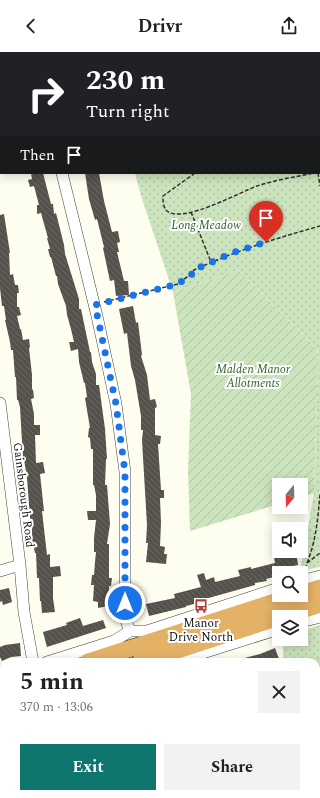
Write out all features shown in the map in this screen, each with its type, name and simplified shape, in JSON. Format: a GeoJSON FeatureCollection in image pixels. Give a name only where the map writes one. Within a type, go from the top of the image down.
{"type":"FeatureCollection","features":[{"type":"Feature","properties":{"kind":"highway"},"geometry":{"type":"LineString","coordinates":[[308,588],[320,588]]}},
{"type":"Feature","properties":{"kind":"highway"},"geometry":{"type":"LineString","coordinates":[[99,658],[272,598]]}},
{"type":"Feature","properties":{"kind":"highway"},"geometry":{"type":"LineString","coordinates":[[302,610],[320,604]]}},
{"type":"Feature","properties":{"kind":"highway"},"geometry":{"type":"LineString","coordinates":[[152,658],[272,620]]}},
{"type":"Feature","properties":{"kind":"street"},"geometry":{"type":"LineString","coordinates":[[62,174],[95,305],[116,404],[125,472],[125,618],[130,631]]}},
{"type":"Feature","properties":{"kind":"street","name":"Gainsborough Road"},"geometry":{"type":"LineString","coordinates":[[0,403],[4,466],[20,565],[24,612],[32,658]]}},
{"type":"Feature","properties":{"kind":"street"},"geometry":{"type":"LineString","coordinates":[[0,571],[20,565]]}},
{"type":"Feature","properties":{"kind":"street"},"geometry":{"type":"LineString","coordinates":[[308,583],[320,576]]}},
{"type":"Feature","properties":{"kind":"street"},"geometry":{"type":"LineString","coordinates":[[60,658],[114,641],[130,631],[147,631],[272,590]]}},
{"type":"Feature","properties":{"kind":"street"},"geometry":{"type":"LineString","coordinates":[[308,620],[320,617]]}},
{"type":"Feature","properties":{"kind":"street"},"geometry":{"type":"LineString","coordinates":[[187,658],[272,631]]}},
{"type":"Feature","properties":{"kind":"path"},"geometry":{"type":"LineString","coordinates":[[194,174],[163,196],[163,205],[168,212],[179,214],[208,208],[256,186],[309,174]]}},
{"type":"Feature","properties":{"kind":"path"},"geometry":{"type":"LineString","coordinates":[[318,174],[320,186]]}},
{"type":"Feature","properties":{"kind":"path"},"geometry":{"type":"LineString","coordinates":[[191,212],[211,262]]}},
{"type":"Feature","properties":{"kind":"path"},"geometry":{"type":"LineString","coordinates":[[95,305],[178,284],[192,274],[194,270],[232,253],[289,234],[320,226]]}},
{"type":"Feature","properties":{"kind":"path"},"geometry":{"type":"LineString","coordinates":[[306,566],[313,549],[319,515],[320,494]]}},
{"type":"Feature","properties":{"kind":"path"},"geometry":{"type":"LineString","coordinates":[[307,563],[320,553]]}},
{"type":"Feature","properties":{"kind":"green space","name":"Long Meadow"},"geometry":{"type":"Polygon","coordinates":[[[135,174],[320,174],[320,567],[308,570],[308,566],[301,566],[302,558],[308,558],[308,527],[314,493],[318,361],[317,348],[239,270],[173,292],[141,196],[135,174]]]}},
{"type":"Feature","properties":{"kind":"green space","name":"Malden Manor Allotments"},"geometry":{"type":"Polygon","coordinates":[[[239,270],[317,348],[318,361],[314,493],[308,495],[308,478],[272,478],[272,506],[190,531],[188,471],[191,394],[173,292],[239,270]]]}},
{"type":"Feature","properties":{"kind":"green space"},"geometry":{"type":"Polygon","coordinates":[[[320,625],[320,658],[283,658],[283,646],[308,646],[308,629],[320,625]]]}},
{"type":"Feature","properties":{"kind":"building"},"geometry":{"type":"Polygon","coordinates":[[[31,174],[43,174],[51,204],[53,204],[54,214],[56,213],[65,254],[79,299],[79,309],[81,309],[96,374],[96,385],[99,385],[105,429],[107,459],[105,485],[107,485],[110,524],[107,544],[109,544],[109,578],[112,578],[111,586],[109,586],[108,606],[98,608],[98,602],[93,601],[94,585],[91,585],[92,575],[94,575],[96,552],[94,552],[94,538],[96,520],[88,520],[87,511],[96,511],[96,495],[93,485],[93,449],[91,449],[90,438],[88,437],[90,428],[85,398],[87,397],[85,383],[79,362],[78,349],[71,351],[69,342],[74,342],[66,306],[50,257],[48,238],[41,213],[37,214],[37,205],[39,205],[34,186],[30,187],[28,180],[32,179],[31,174]]]}},
{"type":"Feature","properties":{"kind":"building"},"geometry":{"type":"Polygon","coordinates":[[[85,174],[99,174],[112,232],[118,231],[120,242],[117,243],[119,252],[117,252],[124,281],[128,281],[129,295],[116,296],[114,280],[110,281],[97,219],[95,220],[89,199],[85,174]]]}},
{"type":"Feature","properties":{"kind":"building"},"geometry":{"type":"Polygon","coordinates":[[[4,214],[10,253],[10,275],[13,274],[15,285],[18,285],[19,293],[17,293],[17,307],[19,307],[21,315],[17,316],[23,340],[29,339],[32,390],[33,389],[34,398],[31,399],[34,414],[34,425],[40,425],[40,435],[35,435],[36,463],[43,462],[45,473],[40,474],[47,555],[50,554],[50,567],[60,566],[61,576],[53,577],[55,612],[42,613],[39,578],[37,578],[36,553],[32,540],[32,524],[30,518],[27,478],[23,459],[20,407],[17,400],[13,350],[11,350],[5,320],[4,306],[2,306],[0,288],[0,215],[4,214]]]}},
{"type":"Feature","properties":{"kind":"building"},"geometry":{"type":"Polygon","coordinates":[[[133,306],[136,323],[138,322],[141,356],[147,375],[150,400],[155,399],[157,407],[155,408],[155,435],[161,436],[160,444],[158,444],[161,490],[164,490],[164,498],[160,498],[160,546],[165,547],[164,554],[167,554],[166,564],[146,562],[148,543],[146,543],[147,525],[142,440],[143,430],[141,430],[141,416],[131,366],[127,333],[124,334],[119,309],[133,306]]]}},
{"type":"Feature","properties":{"kind":"building"},"geometry":{"type":"Polygon","coordinates":[[[274,558],[297,558],[298,565],[272,566],[272,578],[266,579],[267,581],[255,583],[255,585],[205,599],[206,601],[186,607],[149,616],[146,604],[175,598],[174,594],[201,587],[197,575],[204,573],[206,580],[214,577],[215,582],[240,576],[238,570],[251,567],[251,569],[275,563],[274,558]]]}},
{"type":"Feature","properties":{"kind":"building"},"geometry":{"type":"Polygon","coordinates":[[[9,588],[12,602],[3,605],[2,601],[0,602],[0,590],[9,588]]]}},
{"type":"Feature","properties":{"kind":"building"},"geometry":{"type":"Polygon","coordinates":[[[80,618],[83,626],[103,620],[106,628],[47,647],[43,632],[67,625],[66,623],[80,618]]]}},
{"type":"Feature","properties":{"kind":"building"},"geometry":{"type":"Polygon","coordinates":[[[20,643],[21,656],[0,658],[0,647],[20,643]]]}},
{"type":"Feature","properties":{"kind":"building"},"geometry":{"type":"Polygon","coordinates":[[[275,648],[279,658],[245,658],[275,648]]]}},
{"type":"Feature","properties":{"kind":"place","name":"Manor Drive North"},"geometry":{"type":"Point","coordinates":[201,606]}},
{"type":"Feature","properties":{"kind":"route"},"geometry":{"type":"LineString","coordinates":[[125,603],[125,472],[116,404],[95,305],[178,284],[192,274],[194,270],[232,253],[266,242]]}}]}
